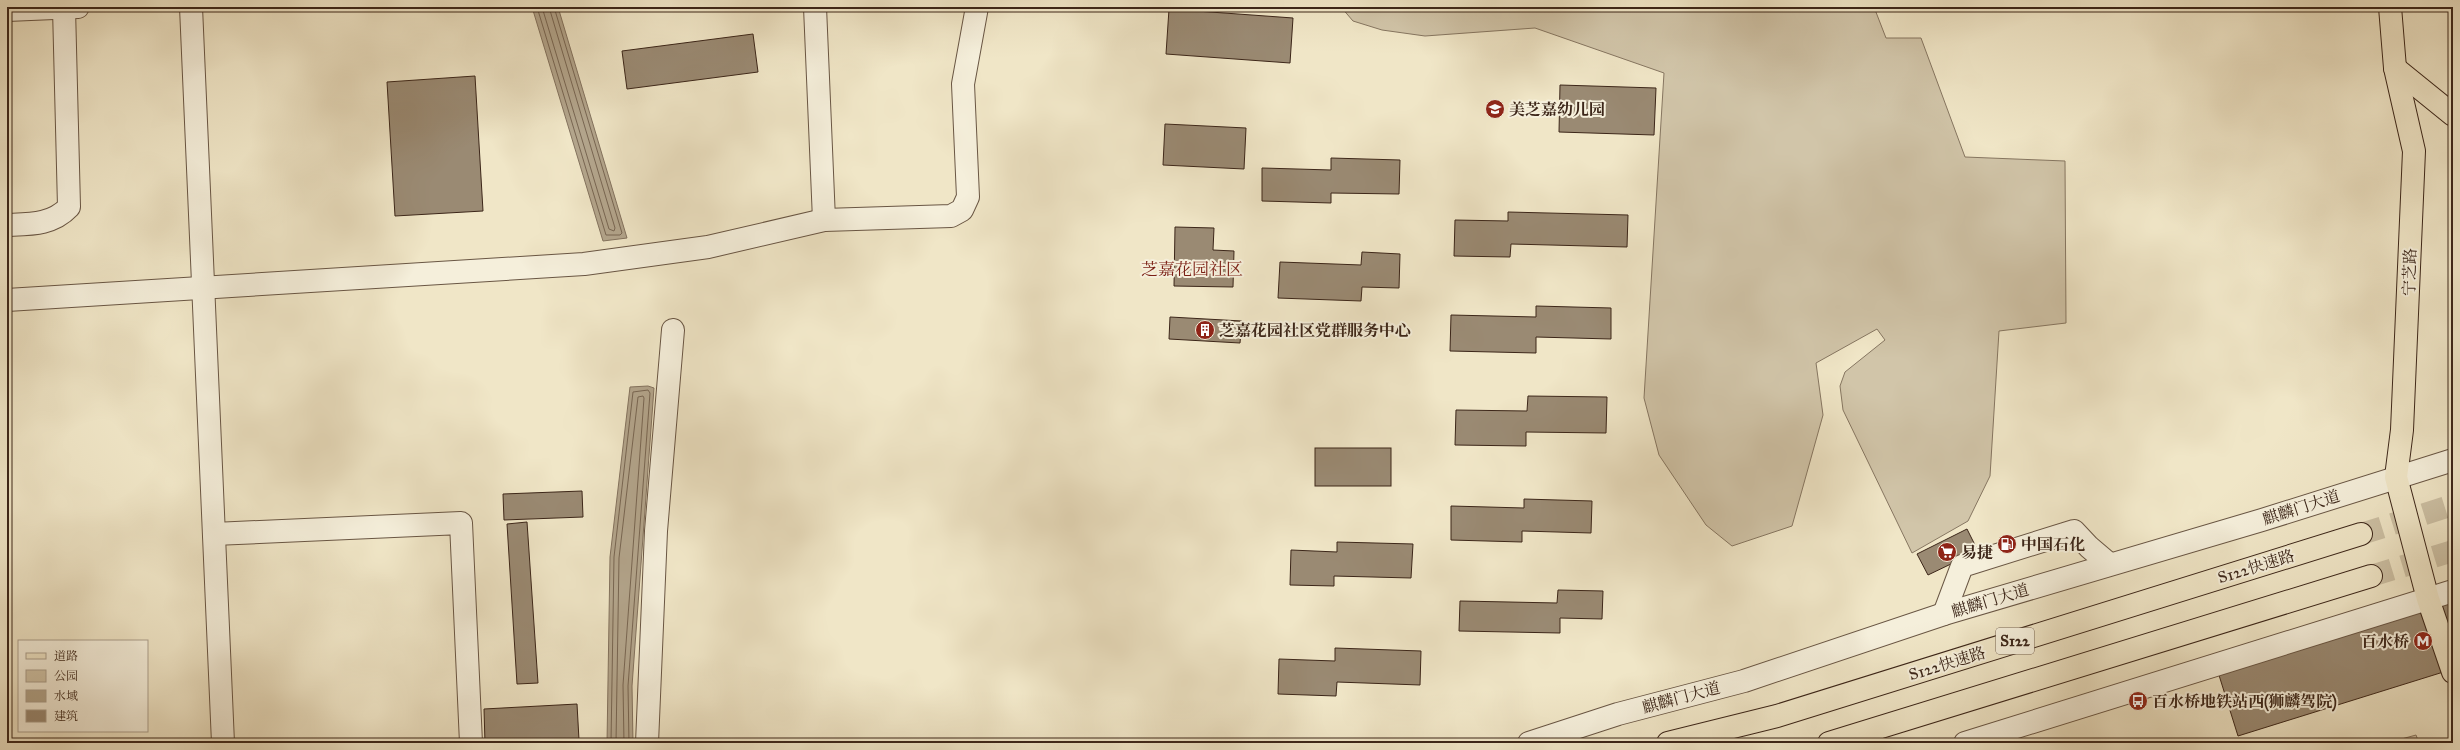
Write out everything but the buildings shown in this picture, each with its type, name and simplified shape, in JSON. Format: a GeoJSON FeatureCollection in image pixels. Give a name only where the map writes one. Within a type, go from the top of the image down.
{"type":"FeatureCollection","features":[{"type":"Feature","properties":{"kind":"main road","name":"宁芝路"},"geometry":{"type":"LineString","coordinates":[[2390,7],[2395,68],[2414,151],[2402,430],[2396,477]]}},
{"type":"Feature","properties":{"kind":"main road"},"geometry":{"type":"LineString","coordinates":[[2395,68],[2453,115]]}},
{"type":"Feature","properties":{"kind":"main road"},"geometry":{"type":"LineString","coordinates":[[2396,477],[2428,599],[2453,672]]}},
{"type":"Feature","properties":{"kind":"main road","name":"S122快速路"},"geometry":{"type":"LineString","coordinates":[[1668,743],[1777,716],[2361,534]]}},
{"type":"Feature","properties":{"kind":"main road"},"geometry":{"type":"LineString","coordinates":[[1830,743],[2371,576]]}},
{"type":"Feature","properties":{"kind":"street"},"geometry":{"type":"LineString","coordinates":[[7,10],[78,7]]}},
{"type":"Feature","properties":{"kind":"street"},"geometry":{"type":"LineString","coordinates":[[191,7],[223,743]]}},
{"type":"Feature","properties":{"kind":"street"},"geometry":{"type":"LineString","coordinates":[[815,7],[824,220]]}},
{"type":"Feature","properties":{"kind":"street"},"geometry":{"type":"LineString","coordinates":[[7,300],[584,264],[655,256],[708,247],[824,220],[951,216],[962,210],[968,197],[963,84],[978,7]]}},
{"type":"Feature","properties":{"kind":"street"},"geometry":{"type":"LineString","coordinates":[[7,225],[38,224],[60,218],[69,207],[64,8]]}},
{"type":"Feature","properties":{"kind":"street"},"geometry":{"type":"LineString","coordinates":[[647,743],[656,530],[673,330]]}},
{"type":"Feature","properties":{"kind":"street","name":"麒麟门大道"},"geometry":{"type":"LineString","coordinates":[[1529,743],[1618,714],[1744,681],[1944,614],[2262,520],[2453,460]]}},
{"type":"Feature","properties":{"kind":"street"},"geometry":{"type":"LineString","coordinates":[[214,534],[461,523],[471,743]]}},
{"type":"Feature","properties":{"kind":"street"},"geometry":{"type":"LineString","coordinates":[[1944,614],[1962,566],[2074,530],[2089,547],[2109,564]]}},
{"type":"Feature","properties":{"kind":"street"},"geometry":{"type":"LineString","coordinates":[[1965,743],[2453,591]]}},
{"type":"Feature","properties":{"kind":"green space"},"geometry":{"type":"Polygon","coordinates":[[[1341,7],[1874,7],[1886,38],[1921,38],[1965,157],[2065,161],[2066,323],[1999,331],[1990,476],[1968,521],[1912,553],[1843,410],[1840,386],[1845,372],[1885,340],[1877,329],[1816,363],[1823,415],[1792,526],[1732,546],[1706,525],[1659,455],[1644,398],[1664,73],[1535,28],[1425,36],[1382,30],[1353,21],[1341,7]]]}},
{"type":"Feature","properties":{"kind":"green space"},"geometry":{"type":"Polygon","coordinates":[[[2416,735],[2419,743],[2387,743],[2416,735]]]}},
{"type":"Feature","properties":{"kind":"water"},"geometry":{"type":"Polygon","coordinates":[[[532,7],[558,7],[627,238],[603,241],[532,7]]]}},
{"type":"Feature","properties":{"kind":"water"},"geometry":{"type":"Polygon","coordinates":[[[648,386],[654,388],[632,686],[633,743],[607,743],[610,557],[630,387],[648,386]]]}},
{"type":"Feature","properties":{"kind":"tunnel"},"geometry":{"type":"LineString","coordinates":[[2361,534],[2453,505]]}},
{"type":"Feature","properties":{"kind":"tunnel"},"geometry":{"type":"LineString","coordinates":[[2371,576],[2453,551]]}},
{"type":"Feature","properties":{"kind":"place","name":"美芝嘉幼儿园"},"geometry":{"type":"Point","coordinates":[1495,109]}},
{"type":"Feature","properties":{"kind":"place","name":"芝嘉花园社区党群服务中心"},"geometry":{"type":"Point","coordinates":[1205,330]}},
{"type":"Feature","properties":{"kind":"place","name":"中国石化"},"geometry":{"type":"Point","coordinates":[2007,544]}},
{"type":"Feature","properties":{"kind":"place","name":"易捷"},"geometry":{"type":"Point","coordinates":[1947,552]}},
{"type":"Feature","properties":{"kind":"place","name":"百水桥"},"geometry":{"type":"Point","coordinates":[2423,641]}},
{"type":"Feature","properties":{"kind":"place","name":"百水桥地铁站西(狮麟驾院)"},"geometry":{"type":"Point","coordinates":[2138,701]}},
{"type":"Feature","properties":{"kind":"district","name":"芝嘉花园社区"},"geometry":{"type":"Point","coordinates":[1192,269]}}]}
